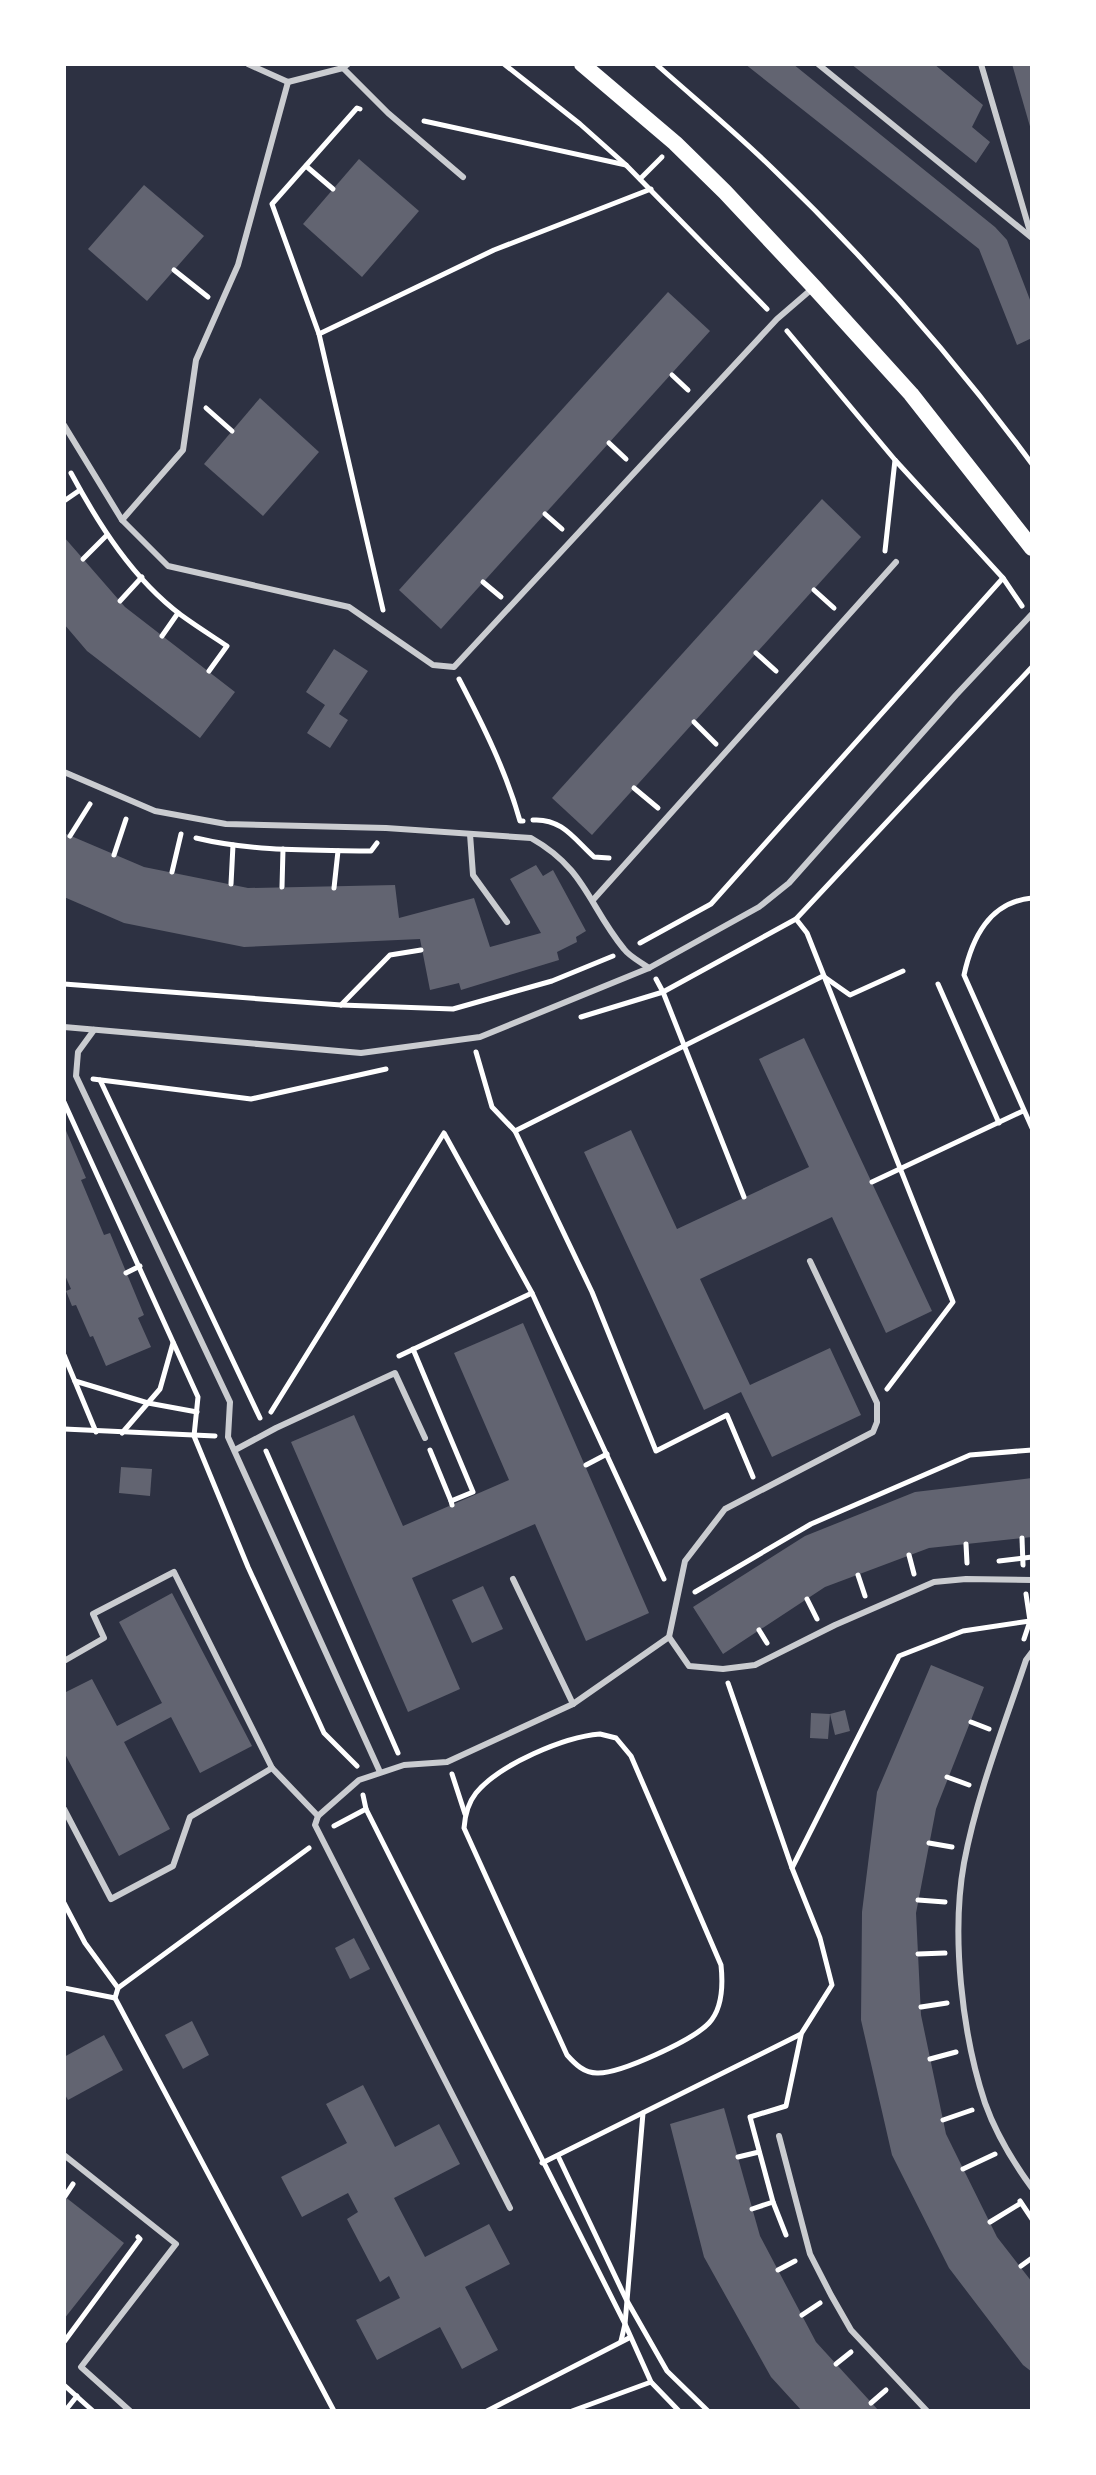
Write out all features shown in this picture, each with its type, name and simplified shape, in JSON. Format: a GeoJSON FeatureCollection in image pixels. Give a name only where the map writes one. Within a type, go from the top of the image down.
{"type":"FeatureCollection","features":[{"type":"Feature","properties":{"kind":"main road"},"geometry":{"type":"LineString","coordinates":[[582,64],[675,143],[814,287],[911,394],[1032,548]]}},
{"type":"Feature","properties":{"kind":"lane"},"geometry":{"type":"LineString","coordinates":[[248,64],[288,82],[346,66],[388,113],[463,177]]}},
{"type":"Feature","properties":{"kind":"lane"},"geometry":{"type":"LineString","coordinates":[[818,64],[1032,238]]}},
{"type":"Feature","properties":{"kind":"lane"},"geometry":{"type":"LineString","coordinates":[[981,64],[1032,238]]}},
{"type":"Feature","properties":{"kind":"lane"},"geometry":{"type":"LineString","coordinates":[[122,520],[183,450],[196,360],[238,265],[288,82]]}},
{"type":"Feature","properties":{"kind":"lane"},"geometry":{"type":"LineString","coordinates":[[64,425],[122,520],[168,566],[349,607],[433,665],[454,667],[777,319],[814,287]]}},
{"type":"Feature","properties":{"kind":"lane"},"geometry":{"type":"LineString","coordinates":[[593,900],[896,562]]}},
{"type":"Feature","properties":{"kind":"lane"},"geometry":{"type":"LineString","coordinates":[[64,1027],[361,1053],[480,1037],[649,968],[759,907],[789,883],[1032,614]]}},
{"type":"Feature","properties":{"kind":"lane"},"geometry":{"type":"LineString","coordinates":[[64,772],[155,811],[226,824],[386,828],[531,838],[571,867],[625,952],[649,968]]}},
{"type":"Feature","properties":{"kind":"lane"},"geometry":{"type":"LineString","coordinates":[[470,834],[473,875],[507,922]]}},
{"type":"Feature","properties":{"kind":"lane"},"geometry":{"type":"LineString","coordinates":[[94,1030],[78,1052],[76,1076],[230,1402],[228,1437],[380,1772]]}},
{"type":"Feature","properties":{"kind":"lane"},"geometry":{"type":"LineString","coordinates":[[510,2208],[315,1825],[318,1816],[359,1780],[404,1765],[447,1762],[573,1704],[669,1637],[685,1561],[725,1509],[873,1432],[877,1422],[877,1403],[810,1261]]}},
{"type":"Feature","properties":{"kind":"lane"},"geometry":{"type":"LineString","coordinates":[[235,1450],[395,1373],[425,1438]]}},
{"type":"Feature","properties":{"kind":"lane"},"geometry":{"type":"LineString","coordinates":[[64,1661],[104,1638],[93,1614],[174,1572],[272,1768],[318,1816]]}},
{"type":"Feature","properties":{"kind":"lane"},"geometry":{"type":"LineString","coordinates":[[513,1579],[573,1704]]}},
{"type":"Feature","properties":{"kind":"lane"},"geometry":{"type":"LineString","coordinates":[[669,1637],[689,1666],[723,1669],[755,1665],[835,1625],[934,1582],[1028,1579]]}},
{"type":"Feature","properties":{"kind":"lane"},"geometry":{"type":"LineString","coordinates":[[1032,1652],[1026,1660],[972,1829],[959,1902],[959,1967],[975,2068],[986,2105],[999,2136],[1032,2188]]}},
{"type":"Feature","properties":{"kind":"lane"},"geometry":{"type":"LineString","coordinates":[[64,1809],[111,1899],[173,1866],[190,1817],[272,1768]]}},
{"type":"Feature","properties":{"kind":"lane"},"geometry":{"type":"LineString","coordinates":[[779,2136],[810,2254],[831,2295],[851,2330],[927,2411]]}},
{"type":"Feature","properties":{"kind":"lane"},"geometry":{"type":"LineString","coordinates":[[64,2155],[176,2244],[81,2367],[130,2411]]}},
{"type":"Feature","properties":{"kind":"path"},"geometry":{"type":"LineString","coordinates":[[656,64],[770,165],[858,256],[926,330],[1032,464]]}},
{"type":"Feature","properties":{"kind":"path"},"geometry":{"type":"LineString","coordinates":[[386,621],[319,334],[272,204],[357,108],[626,165]]}},
{"type":"Feature","properties":{"kind":"path"},"geometry":{"type":"LineString","coordinates":[[640,179],[675,143]]}},
{"type":"Feature","properties":{"kind":"path"},"geometry":{"type":"LineString","coordinates":[[306,166],[333,189]]}},
{"type":"Feature","properties":{"kind":"path"},"geometry":{"type":"LineString","coordinates":[[319,334],[494,250],[651,189]]}},
{"type":"Feature","properties":{"kind":"path"},"geometry":{"type":"LineString","coordinates":[[174,270],[220,306]]}},
{"type":"Feature","properties":{"kind":"path"},"geometry":{"type":"LineString","coordinates":[[755,317],[765,306]]}},
{"type":"Feature","properties":{"kind":"path"},"geometry":{"type":"LineString","coordinates":[[672,375],[688,390],[698,380]]}},
{"type":"Feature","properties":{"kind":"path"},"geometry":{"type":"LineString","coordinates":[[190,394],[232,431]]}},
{"type":"Feature","properties":{"kind":"path"},"geometry":{"type":"LineString","coordinates":[[609,443],[626,459],[616,470]]}},
{"type":"Feature","properties":{"kind":"path"},"geometry":{"type":"LineString","coordinates":[[885,552],[895,460]]}},
{"type":"Feature","properties":{"kind":"path"},"geometry":{"type":"LineString","coordinates":[[64,501],[80,490]]}},
{"type":"Feature","properties":{"kind":"path"},"geometry":{"type":"LineString","coordinates":[[545,514],[563,529],[552,540]]}},
{"type":"Feature","properties":{"kind":"path"},"geometry":{"type":"LineString","coordinates":[[83,559],[107,535]]}},
{"type":"Feature","properties":{"kind":"path"},"geometry":{"type":"LineString","coordinates":[[120,601],[142,577]]}},
{"type":"Feature","properties":{"kind":"path"},"geometry":{"type":"LineString","coordinates":[[64,984],[341,1005],[453,1009],[552,981],[625,952],[711,904],[1003,578]]}},
{"type":"Feature","properties":{"kind":"path"},"geometry":{"type":"LineString","coordinates":[[483,582],[501,597]]}},
{"type":"Feature","properties":{"kind":"path"},"geometry":{"type":"LineString","coordinates":[[492,608],[512,586]]}},
{"type":"Feature","properties":{"kind":"path"},"geometry":{"type":"LineString","coordinates":[[814,590],[835,609]]}},
{"type":"Feature","properties":{"kind":"path"},"geometry":{"type":"LineString","coordinates":[[826,620],[845,598]]}},
{"type":"Feature","properties":{"kind":"path"},"geometry":{"type":"LineString","coordinates":[[162,636],[178,613]]}},
{"type":"Feature","properties":{"kind":"path"},"geometry":{"type":"LineString","coordinates":[[209,671],[227,646]]}},
{"type":"Feature","properties":{"kind":"path"},"geometry":{"type":"LineString","coordinates":[[756,653],[779,673],[788,663]]}},
{"type":"Feature","properties":{"kind":"path"},"geometry":{"type":"LineString","coordinates":[[454,667],[510,785],[520,821],[540,820],[557,824],[572,833],[594,857],[610,858],[618,853]]}},
{"type":"Feature","properties":{"kind":"path"},"geometry":{"type":"LineString","coordinates":[[694,722],[716,744],[707,755]]}},
{"type":"Feature","properties":{"kind":"path"},"geometry":{"type":"LineString","coordinates":[[634,788],[659,809]]}},
{"type":"Feature","properties":{"kind":"path"},"geometry":{"type":"LineString","coordinates":[[651,819],[669,798]]}},
{"type":"Feature","properties":{"kind":"path"},"geometry":{"type":"LineString","coordinates":[[70,836],[90,804]]}},
{"type":"Feature","properties":{"kind":"path"},"geometry":{"type":"LineString","coordinates":[[114,855],[126,819]]}},
{"type":"Feature","properties":{"kind":"path"},"geometry":{"type":"LineString","coordinates":[[172,872],[181,834]]}},
{"type":"Feature","properties":{"kind":"path"},"geometry":{"type":"LineString","coordinates":[[231,884],[233,845]]}},
{"type":"Feature","properties":{"kind":"path"},"geometry":{"type":"LineString","coordinates":[[282,887],[283,849]]}},
{"type":"Feature","properties":{"kind":"path"},"geometry":{"type":"LineString","coordinates":[[334,888],[338,851]]}},
{"type":"Feature","properties":{"kind":"path"},"geometry":{"type":"LineString","coordinates":[[1032,898],[1022,899],[1002,909],[982,925],[969,949],[964,975],[1032,1128]]}},
{"type":"Feature","properties":{"kind":"path"},"geometry":{"type":"LineString","coordinates":[[796,919],[807,933],[953,1302],[877,1403]]}},
{"type":"Feature","properties":{"kind":"path"},"geometry":{"type":"LineString","coordinates":[[341,1005],[390,955],[421,950]]}},
{"type":"Feature","properties":{"kind":"path"},"geometry":{"type":"LineString","coordinates":[[649,968],[663,992],[744,1197]]}},
{"type":"Feature","properties":{"kind":"path"},"geometry":{"type":"LineString","coordinates":[[823,976],[850,995],[903,971]]}},
{"type":"Feature","properties":{"kind":"path"},"geometry":{"type":"LineString","coordinates":[[515,1131],[823,976]]}},
{"type":"Feature","properties":{"kind":"path"},"geometry":{"type":"LineString","coordinates":[[938,984],[999,1123]]}},
{"type":"Feature","properties":{"kind":"path"},"geometry":{"type":"LineString","coordinates":[[76,1076],[251,1099],[401,1065]]}},
{"type":"Feature","properties":{"kind":"path"},"geometry":{"type":"LineString","coordinates":[[480,1071],[492,1107],[515,1131],[592,1292],[656,1451],[727,1415],[759,1491]]}},
{"type":"Feature","properties":{"kind":"path"},"geometry":{"type":"LineString","coordinates":[[100,1079],[264,1421],[444,1133],[532,1293],[676,1604],[811,1524],[941,1467],[970,1455],[1032,1450]]}},
{"type":"Feature","properties":{"kind":"path"},"geometry":{"type":"LineString","coordinates":[[64,1102],[198,1397],[194,1436],[248,1567],[324,1733],[361,1770]]}},
{"type":"Feature","properties":{"kind":"path"},"geometry":{"type":"LineString","coordinates":[[872,1182],[1023,1111]]}},
{"type":"Feature","properties":{"kind":"path"},"geometry":{"type":"LineString","coordinates":[[71,1143],[80,1138]]}},
{"type":"Feature","properties":{"kind":"path"},"geometry":{"type":"LineString","coordinates":[[126,1273],[139,1266]]}},
{"type":"Feature","properties":{"kind":"path"},"geometry":{"type":"LineString","coordinates":[[121,1433],[160,1389],[174,1342]]}},
{"type":"Feature","properties":{"kind":"path"},"geometry":{"type":"LineString","coordinates":[[413,1349],[473,1492],[452,1503],[441,1480]]}},
{"type":"Feature","properties":{"kind":"path"},"geometry":{"type":"LineString","coordinates":[[64,1355],[96,1433]]}},
{"type":"Feature","properties":{"kind":"path"},"geometry":{"type":"LineString","coordinates":[[75,1381],[148,1403],[197,1412]]}},
{"type":"Feature","properties":{"kind":"path"},"geometry":{"type":"LineString","coordinates":[[64,1429],[96,1433],[228,1437]]}},
{"type":"Feature","properties":{"kind":"path"},"geometry":{"type":"LineString","coordinates":[[260,1436],[404,1765]]}},
{"type":"Feature","properties":{"kind":"path"},"geometry":{"type":"LineString","coordinates":[[586,1465],[607,1454]]}},
{"type":"Feature","properties":{"kind":"path"},"geometry":{"type":"LineString","coordinates":[[1020,1648],[1030,1621],[1022,1538]]}},
{"type":"Feature","properties":{"kind":"path"},"geometry":{"type":"LineString","coordinates":[[966,1544],[967,1566]]}},
{"type":"Feature","properties":{"kind":"path"},"geometry":{"type":"LineString","coordinates":[[909,1555],[914,1576]]}},
{"type":"Feature","properties":{"kind":"path"},"geometry":{"type":"LineString","coordinates":[[858,1575],[866,1600]]}},
{"type":"Feature","properties":{"kind":"path"},"geometry":{"type":"LineString","coordinates":[[807,1599],[818,1621]]}},
{"type":"Feature","properties":{"kind":"path"},"geometry":{"type":"LineString","coordinates":[[792,1868],[899,1656],[963,1631],[1030,1621]]}},
{"type":"Feature","properties":{"kind":"path"},"geometry":{"type":"LineString","coordinates":[[542,2163],[801,2034],[832,1985],[820,1938],[792,1868],[723,1669]]}},
{"type":"Feature","properties":{"kind":"path"},"geometry":{"type":"LineString","coordinates":[[987,1744],[996,1716]]}},
{"type":"Feature","properties":{"kind":"path"},"geometry":{"type":"LineString","coordinates":[[971,1722],[991,1730]]}},
{"type":"Feature","properties":{"kind":"path"},"geometry":{"type":"LineString","coordinates":[[447,1762],[465,1815],[464,1828],[567,2055],[578,2067],[595,2074],[619,2071],[683,2041],[709,2023],[722,1998],[721,1965],[631,1756],[616,1738],[600,1734],[578,1736],[522,1760],[486,1783],[474,1795],[465,1815]]}},
{"type":"Feature","properties":{"kind":"path"},"geometry":{"type":"LineString","coordinates":[[947,1777],[974,1786]]}},
{"type":"Feature","properties":{"kind":"path"},"geometry":{"type":"LineString","coordinates":[[359,1780],[366,1809],[625,2324],[651,2382],[679,2411]]}},
{"type":"Feature","properties":{"kind":"path"},"geometry":{"type":"LineString","coordinates":[[334,2411],[115,1998],[118,1988],[312,1846],[320,1834],[366,1809]]}},
{"type":"Feature","properties":{"kind":"path"},"geometry":{"type":"LineString","coordinates":[[929,1843],[957,1848]]}},
{"type":"Feature","properties":{"kind":"path"},"geometry":{"type":"LineString","coordinates":[[918,1900],[950,1902]]}},
{"type":"Feature","properties":{"kind":"path"},"geometry":{"type":"LineString","coordinates":[[64,1903],[85,1943],[118,1988]]}},
{"type":"Feature","properties":{"kind":"path"},"geometry":{"type":"LineString","coordinates":[[948,1941],[949,1966]]}},
{"type":"Feature","properties":{"kind":"path"},"geometry":{"type":"LineString","coordinates":[[918,1954],[947,1953]]}},
{"type":"Feature","properties":{"kind":"path"},"geometry":{"type":"LineString","coordinates":[[64,1988],[115,1998]]}},
{"type":"Feature","properties":{"kind":"path"},"geometry":{"type":"LineString","coordinates":[[921,2007],[952,2002]]}},
{"type":"Feature","properties":{"kind":"path"},"geometry":{"type":"LineString","coordinates":[[930,2059],[961,2050]]}},
{"type":"Feature","properties":{"kind":"path"},"geometry":{"type":"LineString","coordinates":[[943,2120],[976,2108],[980,2120]]}},
{"type":"Feature","properties":{"kind":"path"},"geometry":{"type":"LineString","coordinates":[[621,2341],[643,2112]]}},
{"type":"Feature","properties":{"kind":"path"},"geometry":{"type":"LineString","coordinates":[[990,2143],[1001,2166]]}},
{"type":"Feature","properties":{"kind":"path"},"geometry":{"type":"LineString","coordinates":[[738,2157],[759,2152]]}},
{"type":"Feature","properties":{"kind":"path"},"geometry":{"type":"LineString","coordinates":[[963,2169],[995,2154]]}},
{"type":"Feature","properties":{"kind":"path"},"geometry":{"type":"LineString","coordinates":[[558,2156],[626,2299],[667,2371],[708,2411]]}},
{"type":"Feature","properties":{"kind":"path"},"geometry":{"type":"LineString","coordinates":[[64,2177],[84,2193]]}},
{"type":"Feature","properties":{"kind":"path"},"geometry":{"type":"LineString","coordinates":[[65,2196],[73,2184]]}},
{"type":"Feature","properties":{"kind":"path"},"geometry":{"type":"LineString","coordinates":[[1015,2191],[1032,2219]]}},
{"type":"Feature","properties":{"kind":"path"},"geometry":{"type":"LineString","coordinates":[[752,2209],[773,2202]]}},
{"type":"Feature","properties":{"kind":"path"},"geometry":{"type":"LineString","coordinates":[[990,2222],[1021,2203]]}},
{"type":"Feature","properties":{"kind":"path"},"geometry":{"type":"LineString","coordinates":[[64,2342],[140,2239],[129,2230]]}},
{"type":"Feature","properties":{"kind":"path"},"geometry":{"type":"LineString","coordinates":[[1021,2266],[1032,2258]]}},
{"type":"Feature","properties":{"kind":"path"},"geometry":{"type":"LineString","coordinates":[[778,2270],[795,2261]]}},
{"type":"Feature","properties":{"kind":"path"},"geometry":{"type":"LineString","coordinates":[[802,2315],[820,2303]]}},
{"type":"Feature","properties":{"kind":"path"},"geometry":{"type":"LineString","coordinates":[[487,2411],[629,2338]]}},
{"type":"Feature","properties":{"kind":"path"},"geometry":{"type":"LineString","coordinates":[[836,2364],[853,2350]]}},
{"type":"Feature","properties":{"kind":"path"},"geometry":{"type":"LineString","coordinates":[[572,2411],[651,2382]]}},
{"type":"Feature","properties":{"kind":"path"},"geometry":{"type":"LineString","coordinates":[[64,2385],[93,2411]]}},
{"type":"Feature","properties":{"kind":"path"},"geometry":{"type":"LineString","coordinates":[[871,2403],[888,2388]]}},
{"type":"Feature","properties":{"kind":"path"},"geometry":{"type":"LineString","coordinates":[[65,2411],[77,2396]]}},
{"type":"Feature","properties":{"kind":"building"},"geometry":{"type":"Polygon","coordinates":[[[745,64],[793,64],[995,227],[1007,240],[1032,305],[1032,338],[1017,345],[979,249],[745,64]]]}},
{"type":"Feature","properties":{"kind":"building"},"geometry":{"type":"Polygon","coordinates":[[[851,64],[934,64],[983,105],[972,127],[990,142],[976,163],[851,64]]]}},
{"type":"Feature","properties":{"kind":"building"},"geometry":{"type":"Polygon","coordinates":[[[1012,64],[1032,64],[1032,130],[1031,130],[1012,64]]]}},
{"type":"Feature","properties":{"kind":"building"},"geometry":{"type":"Polygon","coordinates":[[[359,159],[419,211],[362,277],[303,224],[359,159]]]}},
{"type":"Feature","properties":{"kind":"building"},"geometry":{"type":"Polygon","coordinates":[[[144,185],[204,236],[147,301],[88,249],[144,185]]]}},
{"type":"Feature","properties":{"kind":"building"},"geometry":{"type":"Polygon","coordinates":[[[668,292],[710,331],[441,629],[399,590],[668,292]]]}},
{"type":"Feature","properties":{"kind":"building"},"geometry":{"type":"Polygon","coordinates":[[[260,398],[319,452],[263,516],[204,464],[260,398]]]}},
{"type":"Feature","properties":{"kind":"building"},"geometry":{"type":"Polygon","coordinates":[[[822,499],[861,537],[592,835],[552,798],[822,499]]]}},
{"type":"Feature","properties":{"kind":"building"},"geometry":{"type":"Polygon","coordinates":[[[64,537],[125,607],[235,692],[200,738],[87,651],[64,624],[64,537]]]}},
{"type":"Feature","properties":{"kind":"building"},"geometry":{"type":"Polygon","coordinates":[[[334,649],[368,671],[339,714],[348,720],[330,748],[307,733],[325,705],[306,692],[334,649]]]}},
{"type":"Feature","properties":{"kind":"building"},"geometry":{"type":"Polygon","coordinates":[[[64,833],[144,867],[248,888],[395,885],[399,918],[474,898],[490,947],[541,933],[510,879],[536,865],[543,876],[553,870],[586,931],[576,937],[577,942],[557,952],[559,960],[461,990],[459,983],[430,990],[420,939],[244,947],[124,923],[64,897],[64,833]]]}},
{"type":"Feature","properties":{"kind":"building"},"geometry":{"type":"Polygon","coordinates":[[[804,1038],[932,1311],[886,1333],[832,1217],[700,1279],[750,1385],[830,1348],[861,1415],[772,1457],[741,1392],[704,1410],[584,1152],[631,1130],[677,1229],[809,1167],[759,1059],[804,1038]]]}},
{"type":"Feature","properties":{"kind":"building"},"geometry":{"type":"Polygon","coordinates":[[[64,1126],[86,1178],[81,1180],[104,1235],[110,1233],[144,1315],[138,1318],[151,1347],[106,1366],[93,1336],[90,1337],[66,1291],[71,1289],[64,1273],[64,1126]]]}},
{"type":"Feature","properties":{"kind":"building"},"geometry":{"type":"Polygon","coordinates":[[[523,1323],[649,1613],[586,1641],[535,1524],[412,1578],[460,1689],[408,1712],[291,1442],[354,1415],[403,1526],[509,1480],[454,1353],[523,1323]]]}},
{"type":"Feature","properties":{"kind":"building"},"geometry":{"type":"Polygon","coordinates":[[[121,1467],[152,1469],[150,1496],[119,1493],[121,1467]]]}},
{"type":"Feature","properties":{"kind":"building"},"geometry":{"type":"Polygon","coordinates":[[[1032,1478],[1032,1537],[929,1548],[825,1587],[723,1654],[693,1607],[805,1536],[915,1492],[1032,1478]]]}},
{"type":"Feature","properties":{"kind":"building"},"geometry":{"type":"Polygon","coordinates":[[[483,1586],[503,1629],[472,1643],[452,1600],[483,1586]]]}},
{"type":"Feature","properties":{"kind":"building"},"geometry":{"type":"Polygon","coordinates":[[[172,1593],[252,1746],[200,1773],[171,1717],[124,1742],[170,1829],[119,1856],[64,1752],[64,1693],[92,1679],[117,1726],[162,1703],[119,1622],[172,1593]]]}},
{"type":"Feature","properties":{"kind":"building"},"geometry":{"type":"Polygon","coordinates":[[[931,1665],[984,1687],[936,1809],[916,1913],[921,2015],[946,2134],[997,2237],[1032,2282],[1032,2372],[1023,2365],[949,2268],[892,2155],[861,2020],[862,1912],[877,1792],[931,1665]]]}},
{"type":"Feature","properties":{"kind":"building"},"geometry":{"type":"Polygon","coordinates":[[[845,1710],[850,1731],[835,1735],[830,1714],[845,1710]]]}},
{"type":"Feature","properties":{"kind":"building"},"geometry":{"type":"Polygon","coordinates":[[[811,1713],[830,1714],[828,1739],[810,1738],[811,1713]]]}},
{"type":"Feature","properties":{"kind":"building"},"geometry":{"type":"Polygon","coordinates":[[[354,1938],[370,1969],[350,1979],[335,1948],[354,1938]]]}},
{"type":"Feature","properties":{"kind":"building"},"geometry":{"type":"Polygon","coordinates":[[[192,2021],[209,2055],[183,2069],[165,2035],[192,2021]]]}},
{"type":"Feature","properties":{"kind":"building"},"geometry":{"type":"Polygon","coordinates":[[[104,2035],[123,2070],[68,2100],[64,2093],[64,2057],[104,2035]]]}},
{"type":"Feature","properties":{"kind":"building"},"geometry":{"type":"Polygon","coordinates":[[[363,2085],[395,2147],[439,2124],[460,2164],[394,2198],[425,2257],[489,2224],[510,2264],[465,2287],[498,2350],[462,2369],[440,2327],[377,2360],[356,2320],[400,2298],[389,2276],[380,2282],[347,2219],[358,2212],[348,2193],[302,2217],[281,2177],[347,2143],[326,2104],[363,2085]]]}},
{"type":"Feature","properties":{"kind":"building"},"geometry":{"type":"Polygon","coordinates":[[[724,2108],[760,2236],[816,2342],[879,2411],[802,2411],[771,2377],[704,2257],[670,2124],[724,2108]]]}},
{"type":"Feature","properties":{"kind":"building"},"geometry":{"type":"Polygon","coordinates":[[[64,2196],[124,2243],[64,2319],[64,2196]]]}}]}
